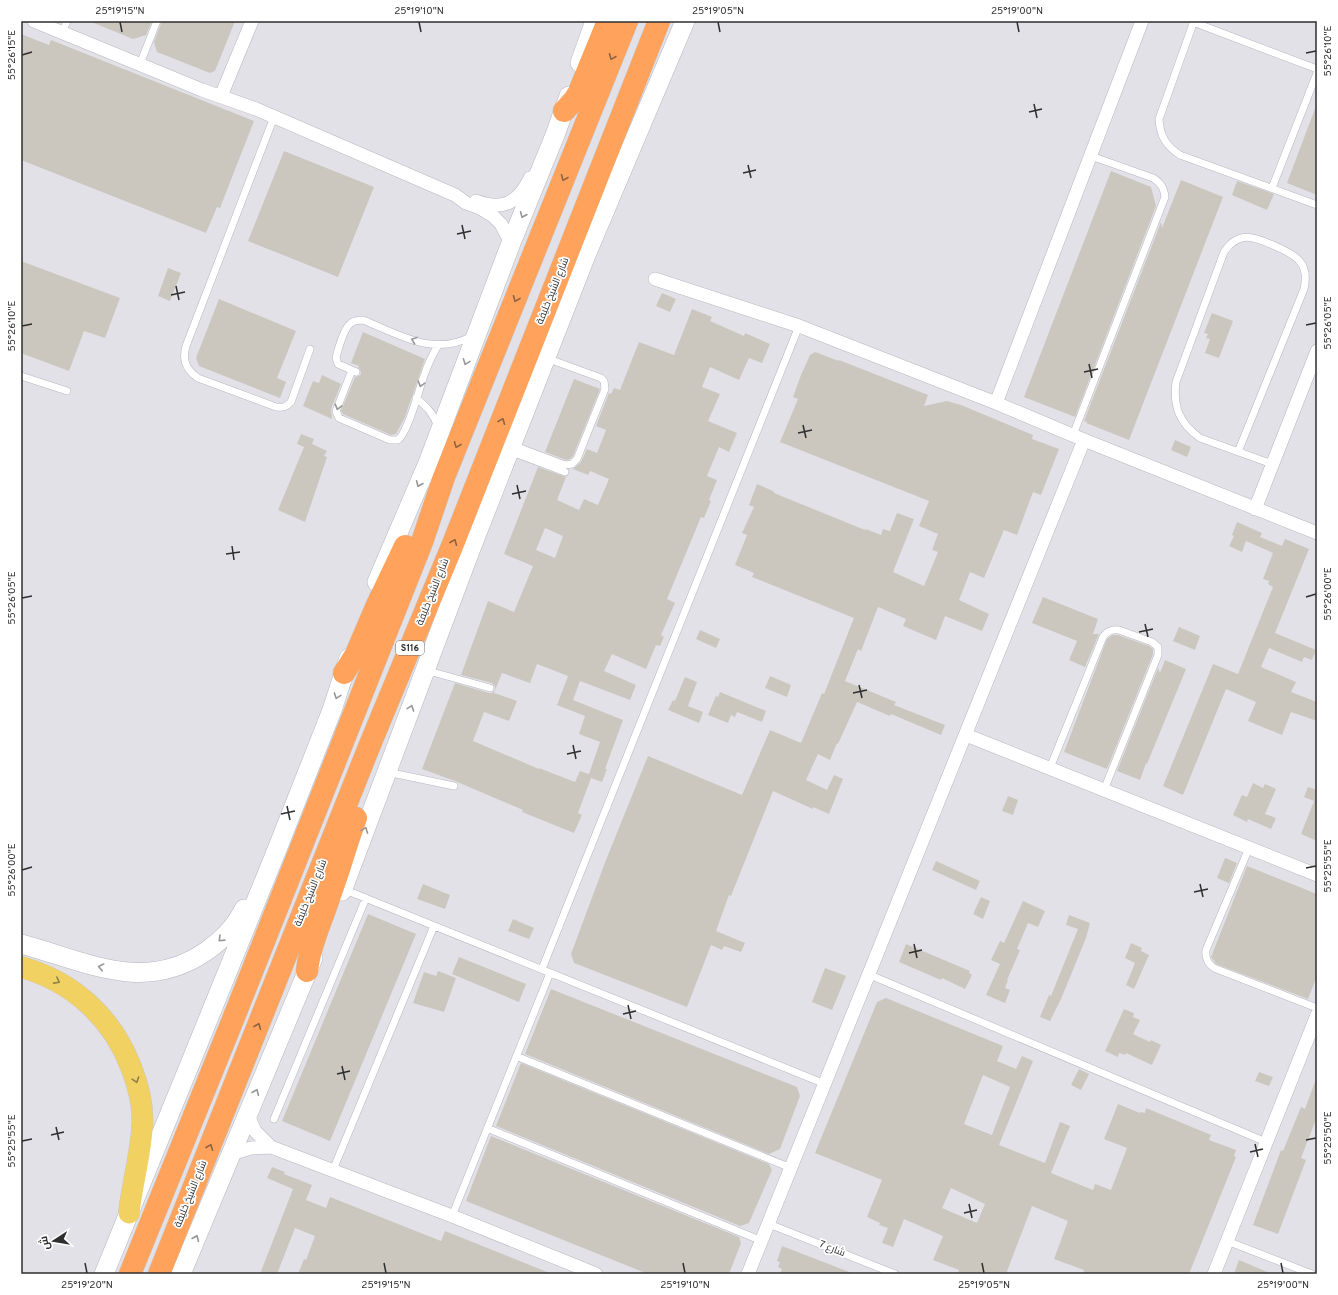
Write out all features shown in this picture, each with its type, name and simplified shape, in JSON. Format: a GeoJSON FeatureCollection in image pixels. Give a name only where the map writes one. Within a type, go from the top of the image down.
{"type":"FeatureCollection","features":[{"type":"Feature","properties":{"kind":"highway"},"geometry":{"type":"LineString","coordinates":[[564,112],[579,92],[608,21]]}},
{"type":"Feature","properties":{"kind":"highway","name":"S116"},"geometry":{"type":"LineString","coordinates":[[130,1274],[233,1019],[419,549],[444,477],[627,21]]}},
{"type":"Feature","properties":{"kind":"highway","name":"شارع الشيخ خليفة"},"geometry":{"type":"LineString","coordinates":[[159,1274],[369,748],[456,536],[659,21]]}},
{"type":"Feature","properties":{"kind":"highway"},"geometry":{"type":"LineString","coordinates":[[646,55],[658,42],[670,21]]}},
{"type":"Feature","properties":{"kind":"highway"},"geometry":{"type":"LineString","coordinates":[[344,673],[356,654],[419,515],[444,477]]}},
{"type":"Feature","properties":{"kind":"highway"},"geometry":{"type":"LineString","coordinates":[[307,971],[313,940],[329,898],[362,799],[369,748]]}},
{"type":"Feature","properties":{"kind":"main road"},"geometry":{"type":"LineString","coordinates":[[104,1274],[278,847],[332,710],[371,595],[428,463],[511,244],[564,112],[595,21]]}},
{"type":"Feature","properties":{"kind":"main road"},"geometry":{"type":"LineString","coordinates":[[181,1274],[247,1112],[343,889],[510,448],[586,255],[685,21]]}},
{"type":"Feature","properties":{"kind":"main road"},"geometry":{"type":"LineString","coordinates":[[21,944],[87,964],[123,972],[141,973],[160,971],[180,966],[212,947],[231,929],[242,914],[263,865],[278,847]]}},
{"type":"Feature","properties":{"kind":"main road"},"geometry":{"type":"LineString","coordinates":[[21,967],[35,971],[59,982],[80,996],[99,1014],[115,1034],[127,1056],[136,1079],[142,1116],[139,1155],[129,1213]]}},
{"type":"Feature","properties":{"kind":"street"},"geometry":{"type":"LineString","coordinates":[[34,21],[64,27],[140,64],[202,90],[274,117],[456,195],[481,203],[503,205],[513,200],[525,188],[544,146],[555,135]]}},
{"type":"Feature","properties":{"kind":"street"},"geometry":{"type":"LineString","coordinates":[[221,96],[252,21]]}},
{"type":"Feature","properties":{"kind":"street"},"geometry":{"type":"LineString","coordinates":[[996,403],[1142,21]]}},
{"type":"Feature","properties":{"kind":"street"},"geometry":{"type":"LineString","coordinates":[[456,195],[466,203],[480,208],[493,216],[500,224],[511,244]]}},
{"type":"Feature","properties":{"kind":"street"},"geometry":{"type":"LineString","coordinates":[[655,279],[799,326],[996,403],[1317,533]]}},
{"type":"Feature","properties":{"kind":"street"},"geometry":{"type":"LineString","coordinates":[[1255,509],[1317,351]]}},
{"type":"Feature","properties":{"kind":"street"},"geometry":{"type":"LineString","coordinates":[[748,1274],[966,735],[1078,437]]}},
{"type":"Feature","properties":{"kind":"street"},"geometry":{"type":"LineString","coordinates":[[966,735],[1317,876]]}},
{"type":"Feature","properties":{"kind":"street"},"geometry":{"type":"LineString","coordinates":[[1214,1274],[1317,1015]]}},
{"type":"Feature","properties":{"kind":"street"},"geometry":{"type":"LineString","coordinates":[[247,1112],[255,1131],[271,1147]]}},
{"type":"Feature","properties":{"kind":"street"},"geometry":{"type":"LineString","coordinates":[[231,1154],[251,1148],[271,1147],[452,1216],[596,1274]]}},
{"type":"Feature","properties":{"kind":"lane"},"geometry":{"type":"LineString","coordinates":[[140,64],[157,21]]}},
{"type":"Feature","properties":{"kind":"lane"},"geometry":{"type":"LineString","coordinates":[[1317,69],[1193,21],[1161,111],[1159,124],[1162,137],[1166,144],[1180,154],[1317,205]]}},
{"type":"Feature","properties":{"kind":"lane"},"geometry":{"type":"LineString","coordinates":[[1272,188],[1317,73]]}},
{"type":"Feature","properties":{"kind":"lane"},"geometry":{"type":"LineString","coordinates":[[274,117],[186,346],[184,361],[187,368],[198,378],[282,408],[291,402],[310,349]]}},
{"type":"Feature","properties":{"kind":"lane"},"geometry":{"type":"LineString","coordinates":[[1078,437],[1165,197],[1164,189],[1160,182],[1153,178],[1091,156]]}},
{"type":"Feature","properties":{"kind":"lane"},"geometry":{"type":"LineString","coordinates":[[1238,452],[1306,282],[1304,268],[1296,256],[1290,252],[1253,237],[1239,238],[1233,241],[1224,252],[1176,382],[1175,393],[1176,404],[1184,424],[1200,438],[1238,452],[1272,464]]}},
{"type":"Feature","properties":{"kind":"lane"},"geometry":{"type":"LineString","coordinates":[[438,345],[425,371],[403,434],[398,440],[390,440],[342,421],[338,418],[336,411],[354,371],[338,364],[336,358],[347,328],[351,323],[357,320],[363,320],[417,342],[438,345],[459,342],[478,333]]}},
{"type":"Feature","properties":{"kind":"lane"},"geometry":{"type":"LineString","coordinates":[[542,969],[799,326]]}},
{"type":"Feature","properties":{"kind":"lane"},"geometry":{"type":"LineString","coordinates":[[510,448],[564,465],[572,464],[577,459],[605,389],[604,381],[601,378],[546,357]]}},
{"type":"Feature","properties":{"kind":"lane"},"geometry":{"type":"LineString","coordinates":[[21,376],[68,392]]}},
{"type":"Feature","properties":{"kind":"lane"},"geometry":{"type":"LineString","coordinates":[[416,398],[425,404],[430,410],[440,432]]}},
{"type":"Feature","properties":{"kind":"lane"},"geometry":{"type":"LineString","coordinates":[[510,448],[565,472]]}},
{"type":"Feature","properties":{"kind":"lane"},"geometry":{"type":"LineString","coordinates":[[1050,768],[1103,637],[1106,633],[1110,630],[1119,630],[1152,642],[1158,648],[1158,655],[1104,790]]}},
{"type":"Feature","properties":{"kind":"lane"},"geometry":{"type":"LineString","coordinates":[[425,670],[490,688]]}},
{"type":"Feature","properties":{"kind":"lane"},"geometry":{"type":"LineString","coordinates":[[387,772],[454,786]]}},
{"type":"Feature","properties":{"kind":"lane"},"geometry":{"type":"LineString","coordinates":[[1249,848],[1206,950],[1206,958],[1214,968],[1317,1008]]}},
{"type":"Feature","properties":{"kind":"lane"},"geometry":{"type":"LineString","coordinates":[[343,889],[825,1084]]}},
{"type":"Feature","properties":{"kind":"lane"},"geometry":{"type":"LineString","coordinates":[[274,1120],[366,898]]}},
{"type":"Feature","properties":{"kind":"lane"},"geometry":{"type":"LineString","coordinates":[[333,1170],[434,926]]}},
{"type":"Feature","properties":{"kind":"lane"},"geometry":{"type":"LineString","coordinates":[[452,1216],[550,973]]}},
{"type":"Feature","properties":{"kind":"lane"},"geometry":{"type":"LineString","coordinates":[[870,975],[1266,1142]]}},
{"type":"Feature","properties":{"kind":"lane"},"geometry":{"type":"LineString","coordinates":[[516,1056],[791,1168]]}},
{"type":"Feature","properties":{"kind":"lane"},"geometry":{"type":"LineString","coordinates":[[487,1128],[762,1241]]}},
{"type":"Feature","properties":{"kind":"lane","name":"شارع 7"},"geometry":{"type":"LineString","coordinates":[[769,1224],[895,1274]]}},
{"type":"Feature","properties":{"kind":"lane"},"geometry":{"type":"LineString","coordinates":[[1227,1241],[1312,1274]]}},
{"type":"Feature","properties":{"kind":"shaded area"},"geometry":{"type":"Polygon","coordinates":[[[21,21],[1317,21],[1317,1274],[21,1274],[21,21]]]}},
{"type":"Feature","properties":{"kind":"building"},"geometry":{"type":"Polygon","coordinates":[[[89,21],[152,21],[146,35],[133,39],[89,21]]]}},
{"type":"Feature","properties":{"kind":"building"},"geometry":{"type":"Polygon","coordinates":[[[162,21],[235,21],[215,71],[210,73],[157,52],[154,42],[162,21]]]}},
{"type":"Feature","properties":{"kind":"building"},"geometry":{"type":"Polygon","coordinates":[[[21,34],[49,45],[51,40],[254,121],[220,208],[217,207],[206,233],[21,160],[21,34]]]}},
{"type":"Feature","properties":{"kind":"building"},"geometry":{"type":"Polygon","coordinates":[[[1317,106],[1317,195],[1287,183],[1317,106]]]}},
{"type":"Feature","properties":{"kind":"building"},"geometry":{"type":"Polygon","coordinates":[[[284,151],[374,187],[338,277],[248,241],[284,151]]]}},
{"type":"Feature","properties":{"kind":"building"},"geometry":{"type":"Polygon","coordinates":[[[1111,171],[1151,187],[1156,206],[1075,417],[1024,397],[1111,171]]]}},
{"type":"Feature","properties":{"kind":"building"},"geometry":{"type":"Polygon","coordinates":[[[1181,180],[1223,197],[1129,440],[1084,421],[1161,222],[1162,228],[1181,180]]]}},
{"type":"Feature","properties":{"kind":"building"},"geometry":{"type":"Polygon","coordinates":[[[1237,181],[1274,194],[1267,210],[1232,195],[1237,181]]]}},
{"type":"Feature","properties":{"kind":"building"},"geometry":{"type":"Polygon","coordinates":[[[21,261],[120,298],[105,338],[84,331],[69,371],[21,353],[21,261]]]}},
{"type":"Feature","properties":{"kind":"building"},"geometry":{"type":"Polygon","coordinates":[[[168,268],[181,273],[170,301],[158,296],[168,268]]]}},
{"type":"Feature","properties":{"kind":"building"},"geometry":{"type":"Polygon","coordinates":[[[662,293],[676,299],[670,312],[656,306],[662,293]]]}},
{"type":"Feature","properties":{"kind":"building"},"geometry":{"type":"Polygon","coordinates":[[[219,299],[296,331],[277,378],[286,382],[280,398],[199,366],[196,358],[219,299]]]}},
{"type":"Feature","properties":{"kind":"building"},"geometry":{"type":"Polygon","coordinates":[[[692,309],[712,317],[710,321],[744,336],[745,333],[770,344],[762,363],[749,358],[739,380],[710,367],[702,387],[720,394],[708,421],[737,433],[729,452],[719,447],[707,476],[717,480],[704,518],[701,517],[667,599],[675,603],[661,635],[664,637],[660,646],[656,645],[646,669],[612,654],[604,671],[636,685],[630,700],[580,681],[573,700],[623,720],[605,769],[607,769],[602,782],[591,778],[578,813],[582,815],[574,833],[522,812],[523,810],[455,781],[422,769],[455,683],[489,693],[492,693],[495,690],[495,686],[492,683],[461,675],[488,601],[514,612],[533,566],[504,554],[538,467],[566,477],[557,500],[579,510],[584,499],[598,505],[609,479],[590,471],[588,475],[573,469],[581,462],[587,449],[597,453],[606,430],[596,426],[609,393],[611,394],[614,388],[620,390],[639,342],[674,355],[692,309]],[[545,528],[536,550],[555,558],[563,536],[545,528]],[[537,664],[530,683],[502,673],[494,693],[517,701],[509,721],[484,712],[473,741],[539,769],[575,782],[580,771],[589,774],[600,742],[579,734],[585,716],[557,705],[568,676],[537,664]]]}},
{"type":"Feature","properties":{"kind":"building"},"geometry":{"type":"Polygon","coordinates":[[[1212,313],[1233,321],[1219,358],[1205,353],[1210,339],[1206,338],[1208,334],[1204,333],[1212,313]]]}},
{"type":"Feature","properties":{"kind":"building"},"geometry":{"type":"Polygon","coordinates":[[[363,332],[425,359],[405,417],[396,434],[391,435],[343,414],[341,411],[355,377],[361,374],[360,369],[358,368],[359,366],[351,363],[363,332]]]}},
{"type":"Feature","properties":{"kind":"building"},"geometry":{"type":"Polygon","coordinates":[[[815,352],[928,395],[924,406],[947,401],[961,405],[1033,435],[1032,439],[1059,449],[1041,495],[1033,492],[1017,535],[1004,530],[984,578],[970,572],[959,600],[989,614],[982,631],[945,616],[936,640],[903,626],[906,619],[878,607],[861,651],[858,649],[845,681],[896,702],[894,705],[945,725],[941,735],[891,714],[890,716],[857,702],[830,760],[818,754],[806,780],[827,790],[834,775],[843,779],[829,814],[813,807],[813,809],[773,791],[731,896],[729,895],[716,931],[745,943],[741,952],[724,946],[722,950],[711,945],[687,1007],[574,963],[571,954],[606,860],[648,756],[742,795],[770,730],[801,743],[822,693],[824,694],[854,618],[752,577],[754,573],[735,565],[747,535],[742,533],[754,507],[749,505],[757,484],[773,491],[774,493],[881,535],[883,529],[890,531],[897,513],[914,519],[893,572],[924,586],[938,552],[932,550],[938,534],[919,526],[929,501],[780,442],[798,399],[793,397],[801,375],[810,355],[815,352]]]}},
{"type":"Feature","properties":{"kind":"building"},"geometry":{"type":"Polygon","coordinates":[[[322,375],[341,384],[331,409],[332,419],[303,406],[313,381],[319,383],[322,375]]]}},
{"type":"Feature","properties":{"kind":"building"},"geometry":{"type":"Polygon","coordinates":[[[574,379],[600,389],[573,456],[566,460],[545,452],[574,379]]]}},
{"type":"Feature","properties":{"kind":"building"},"geometry":{"type":"Polygon","coordinates":[[[301,434],[314,439],[312,444],[327,451],[324,456],[327,457],[305,522],[278,510],[304,447],[297,444],[301,434]]]}},
{"type":"Feature","properties":{"kind":"building"},"geometry":{"type":"Polygon","coordinates":[[[1175,440],[1191,447],[1187,457],[1171,450],[1175,440]]]}},
{"type":"Feature","properties":{"kind":"building"},"geometry":{"type":"Polygon","coordinates":[[[1237,522],[1262,533],[1260,537],[1282,546],[1285,539],[1309,549],[1275,633],[1316,650],[1312,660],[1304,657],[1302,662],[1269,648],[1261,667],[1296,682],[1291,692],[1317,702],[1317,721],[1291,712],[1282,735],[1248,721],[1256,702],[1226,689],[1183,795],[1163,786],[1213,664],[1238,674],[1273,587],[1268,584],[1269,581],[1263,579],[1273,553],[1246,541],[1242,552],[1229,546],[1234,536],[1232,535],[1237,522]]]}},
{"type":"Feature","properties":{"kind":"building"},"geometry":{"type":"Polygon","coordinates":[[[1043,597],[1098,619],[1093,634],[1099,634],[1085,667],[1069,660],[1077,641],[1032,623],[1043,597]]]}},
{"type":"Feature","properties":{"kind":"building"},"geometry":{"type":"Polygon","coordinates":[[[1179,627],[1200,636],[1195,650],[1173,641],[1179,627]]]}},
{"type":"Feature","properties":{"kind":"building"},"geometry":{"type":"Polygon","coordinates":[[[700,630],[720,639],[716,648],[696,639],[700,630]]]}},
{"type":"Feature","properties":{"kind":"building"},"geometry":{"type":"Polygon","coordinates":[[[1112,635],[1118,635],[1149,646],[1153,649],[1153,654],[1107,769],[1064,752],[1107,639],[1112,635]]]}},
{"type":"Feature","properties":{"kind":"building"},"geometry":{"type":"Polygon","coordinates":[[[1165,660],[1186,669],[1140,780],[1117,771],[1158,668],[1160,673],[1165,660]]]}},
{"type":"Feature","properties":{"kind":"building"},"geometry":{"type":"Polygon","coordinates":[[[770,676],[791,685],[787,697],[765,688],[770,676]]]}},
{"type":"Feature","properties":{"kind":"building"},"geometry":{"type":"Polygon","coordinates":[[[685,677],[697,682],[688,706],[703,712],[699,723],[668,710],[673,700],[675,701],[685,677]]]}},
{"type":"Feature","properties":{"kind":"building"},"geometry":{"type":"Polygon","coordinates":[[[720,692],[766,711],[762,722],[737,712],[735,717],[731,715],[728,723],[708,715],[716,696],[718,697],[720,692]]]}},
{"type":"Feature","properties":{"kind":"building"},"geometry":{"type":"Polygon","coordinates":[[[1253,783],[1263,788],[1265,784],[1276,789],[1265,814],[1276,818],[1271,829],[1248,819],[1247,822],[1233,815],[1242,795],[1247,797],[1253,783]]]}},
{"type":"Feature","properties":{"kind":"building"},"geometry":{"type":"Polygon","coordinates":[[[1308,787],[1317,790],[1317,841],[1301,834],[1314,801],[1304,797],[1308,787]]]}},
{"type":"Feature","properties":{"kind":"building"},"geometry":{"type":"Polygon","coordinates":[[[1008,796],[1018,800],[1013,815],[1002,811],[1008,796]]]}},
{"type":"Feature","properties":{"kind":"building"},"geometry":{"type":"Polygon","coordinates":[[[1225,858],[1237,863],[1229,883],[1217,878],[1225,858]]]}},
{"type":"Feature","properties":{"kind":"building"},"geometry":{"type":"Polygon","coordinates":[[[936,861],[980,881],[976,890],[932,870],[936,861]]]}},
{"type":"Feature","properties":{"kind":"building"},"geometry":{"type":"Polygon","coordinates":[[[1247,866],[1317,894],[1317,976],[1308,999],[1216,964],[1211,957],[1247,866]]]}},
{"type":"Feature","properties":{"kind":"building"},"geometry":{"type":"Polygon","coordinates":[[[423,884],[450,895],[445,909],[417,899],[423,884]]]}},
{"type":"Feature","properties":{"kind":"building"},"geometry":{"type":"Polygon","coordinates":[[[981,897],[990,901],[983,919],[973,914],[981,897]]]}},
{"type":"Feature","properties":{"kind":"building"},"geometry":{"type":"Polygon","coordinates":[[[1023,901],[1045,911],[1038,927],[1028,923],[1017,949],[1020,950],[1007,980],[1005,988],[1010,990],[1005,1003],[986,995],[1000,964],[991,960],[1000,941],[1004,943],[1023,901]]]}},
{"type":"Feature","properties":{"kind":"building"},"geometry":{"type":"Polygon","coordinates":[[[368,914],[416,934],[330,1141],[282,1121],[368,914]]]}},
{"type":"Feature","properties":{"kind":"building"},"geometry":{"type":"Polygon","coordinates":[[[1069,915],[1090,923],[1086,938],[1061,999],[1050,1021],[1040,1017],[1049,995],[1051,996],[1078,929],[1066,925],[1069,915]]]}},
{"type":"Feature","properties":{"kind":"building"},"geometry":{"type":"Polygon","coordinates":[[[513,919],[534,928],[529,939],[508,931],[513,919]]]}},
{"type":"Feature","properties":{"kind":"building"},"geometry":{"type":"Polygon","coordinates":[[[1131,943],[1142,948],[1141,951],[1149,955],[1134,989],[1126,985],[1135,963],[1125,958],[1131,943]]]}},
{"type":"Feature","properties":{"kind":"building"},"geometry":{"type":"Polygon","coordinates":[[[906,944],[970,971],[969,973],[972,975],[965,989],[942,978],[941,980],[899,962],[906,944]]]}},
{"type":"Feature","properties":{"kind":"building"},"geometry":{"type":"Polygon","coordinates":[[[459,957],[526,984],[519,1002],[452,974],[459,957]]]}},
{"type":"Feature","properties":{"kind":"building"},"geometry":{"type":"Polygon","coordinates":[[[825,968],[846,976],[832,1010],[812,1002],[825,968]]]}},
{"type":"Feature","properties":{"kind":"building"},"geometry":{"type":"Polygon","coordinates":[[[438,971],[456,978],[444,1012],[413,1003],[424,972],[436,976],[438,971]]]}},
{"type":"Feature","properties":{"kind":"building"},"geometry":{"type":"Polygon","coordinates":[[[551,989],[797,1087],[800,1096],[780,1149],[769,1154],[525,1054],[551,989]]]}},
{"type":"Feature","properties":{"kind":"building"},"geometry":{"type":"Polygon","coordinates":[[[886,998],[1003,1046],[997,1061],[1016,1069],[1022,1056],[1033,1061],[999,1145],[1045,1163],[1060,1122],[1070,1126],[1051,1173],[1093,1190],[1095,1184],[1111,1190],[1127,1148],[1104,1139],[1118,1104],[1140,1113],[1145,1113],[1146,1108],[1211,1135],[1209,1140],[1236,1150],[1234,1156],[1236,1157],[1189,1274],[1083,1274],[1084,1270],[1054,1259],[1068,1221],[1032,1206],[1006,1274],[958,1274],[959,1270],[933,1260],[943,1236],[904,1219],[893,1247],[882,1243],[888,1228],[879,1225],[880,1223],[867,1217],[882,1180],[815,1153],[877,1002],[886,998]],[[983,1075],[964,1124],[992,1135],[1010,1087],[983,1075]],[[951,1188],[942,1208],[977,1223],[985,1204],[951,1188]]]}},
{"type":"Feature","properties":{"kind":"building"},"geometry":{"type":"Polygon","coordinates":[[[1124,1009],[1134,1013],[1133,1017],[1140,1020],[1133,1034],[1150,1042],[1151,1040],[1161,1045],[1152,1065],[1126,1053],[1125,1055],[1119,1053],[1118,1057],[1105,1051],[1124,1009]]]}},
{"type":"Feature","properties":{"kind":"building"},"geometry":{"type":"Polygon","coordinates":[[[521,1063],[769,1164],[772,1170],[749,1223],[740,1226],[496,1126],[521,1063]]]}},
{"type":"Feature","properties":{"kind":"building"},"geometry":{"type":"Polygon","coordinates":[[[1079,1069],[1089,1074],[1081,1090],[1071,1085],[1079,1069]]]}},
{"type":"Feature","properties":{"kind":"building"},"geometry":{"type":"Polygon","coordinates":[[[1259,1072],[1273,1077],[1269,1086],[1255,1081],[1259,1072]]]}},
{"type":"Feature","properties":{"kind":"building"},"geometry":{"type":"Polygon","coordinates":[[[1316,1079],[1317,1117],[1301,1158],[1306,1160],[1278,1234],[1253,1225],[1281,1150],[1283,1151],[1301,1107],[1305,1109],[1316,1079]]]}},
{"type":"Feature","properties":{"kind":"building"},"geometry":{"type":"Polygon","coordinates":[[[491,1136],[739,1237],[741,1243],[729,1274],[648,1274],[466,1201],[491,1136]]]}},
{"type":"Feature","properties":{"kind":"building"},"geometry":{"type":"Polygon","coordinates":[[[272,1167],[285,1172],[284,1174],[312,1185],[306,1200],[326,1208],[330,1197],[441,1241],[445,1231],[552,1274],[298,1274],[304,1259],[306,1260],[315,1236],[295,1228],[277,1274],[260,1274],[293,1189],[267,1178],[272,1167]]]}},
{"type":"Feature","properties":{"kind":"building"},"geometry":{"type":"Polygon","coordinates":[[[782,1246],[852,1273],[780,1274],[782,1269],[778,1267],[780,1262],[777,1261],[782,1246]]]}},
{"type":"Feature","properties":{"kind":"building"},"geometry":{"type":"Polygon","coordinates":[[[1239,1260],[1272,1274],[1234,1274],[1239,1260]]]}}]}
